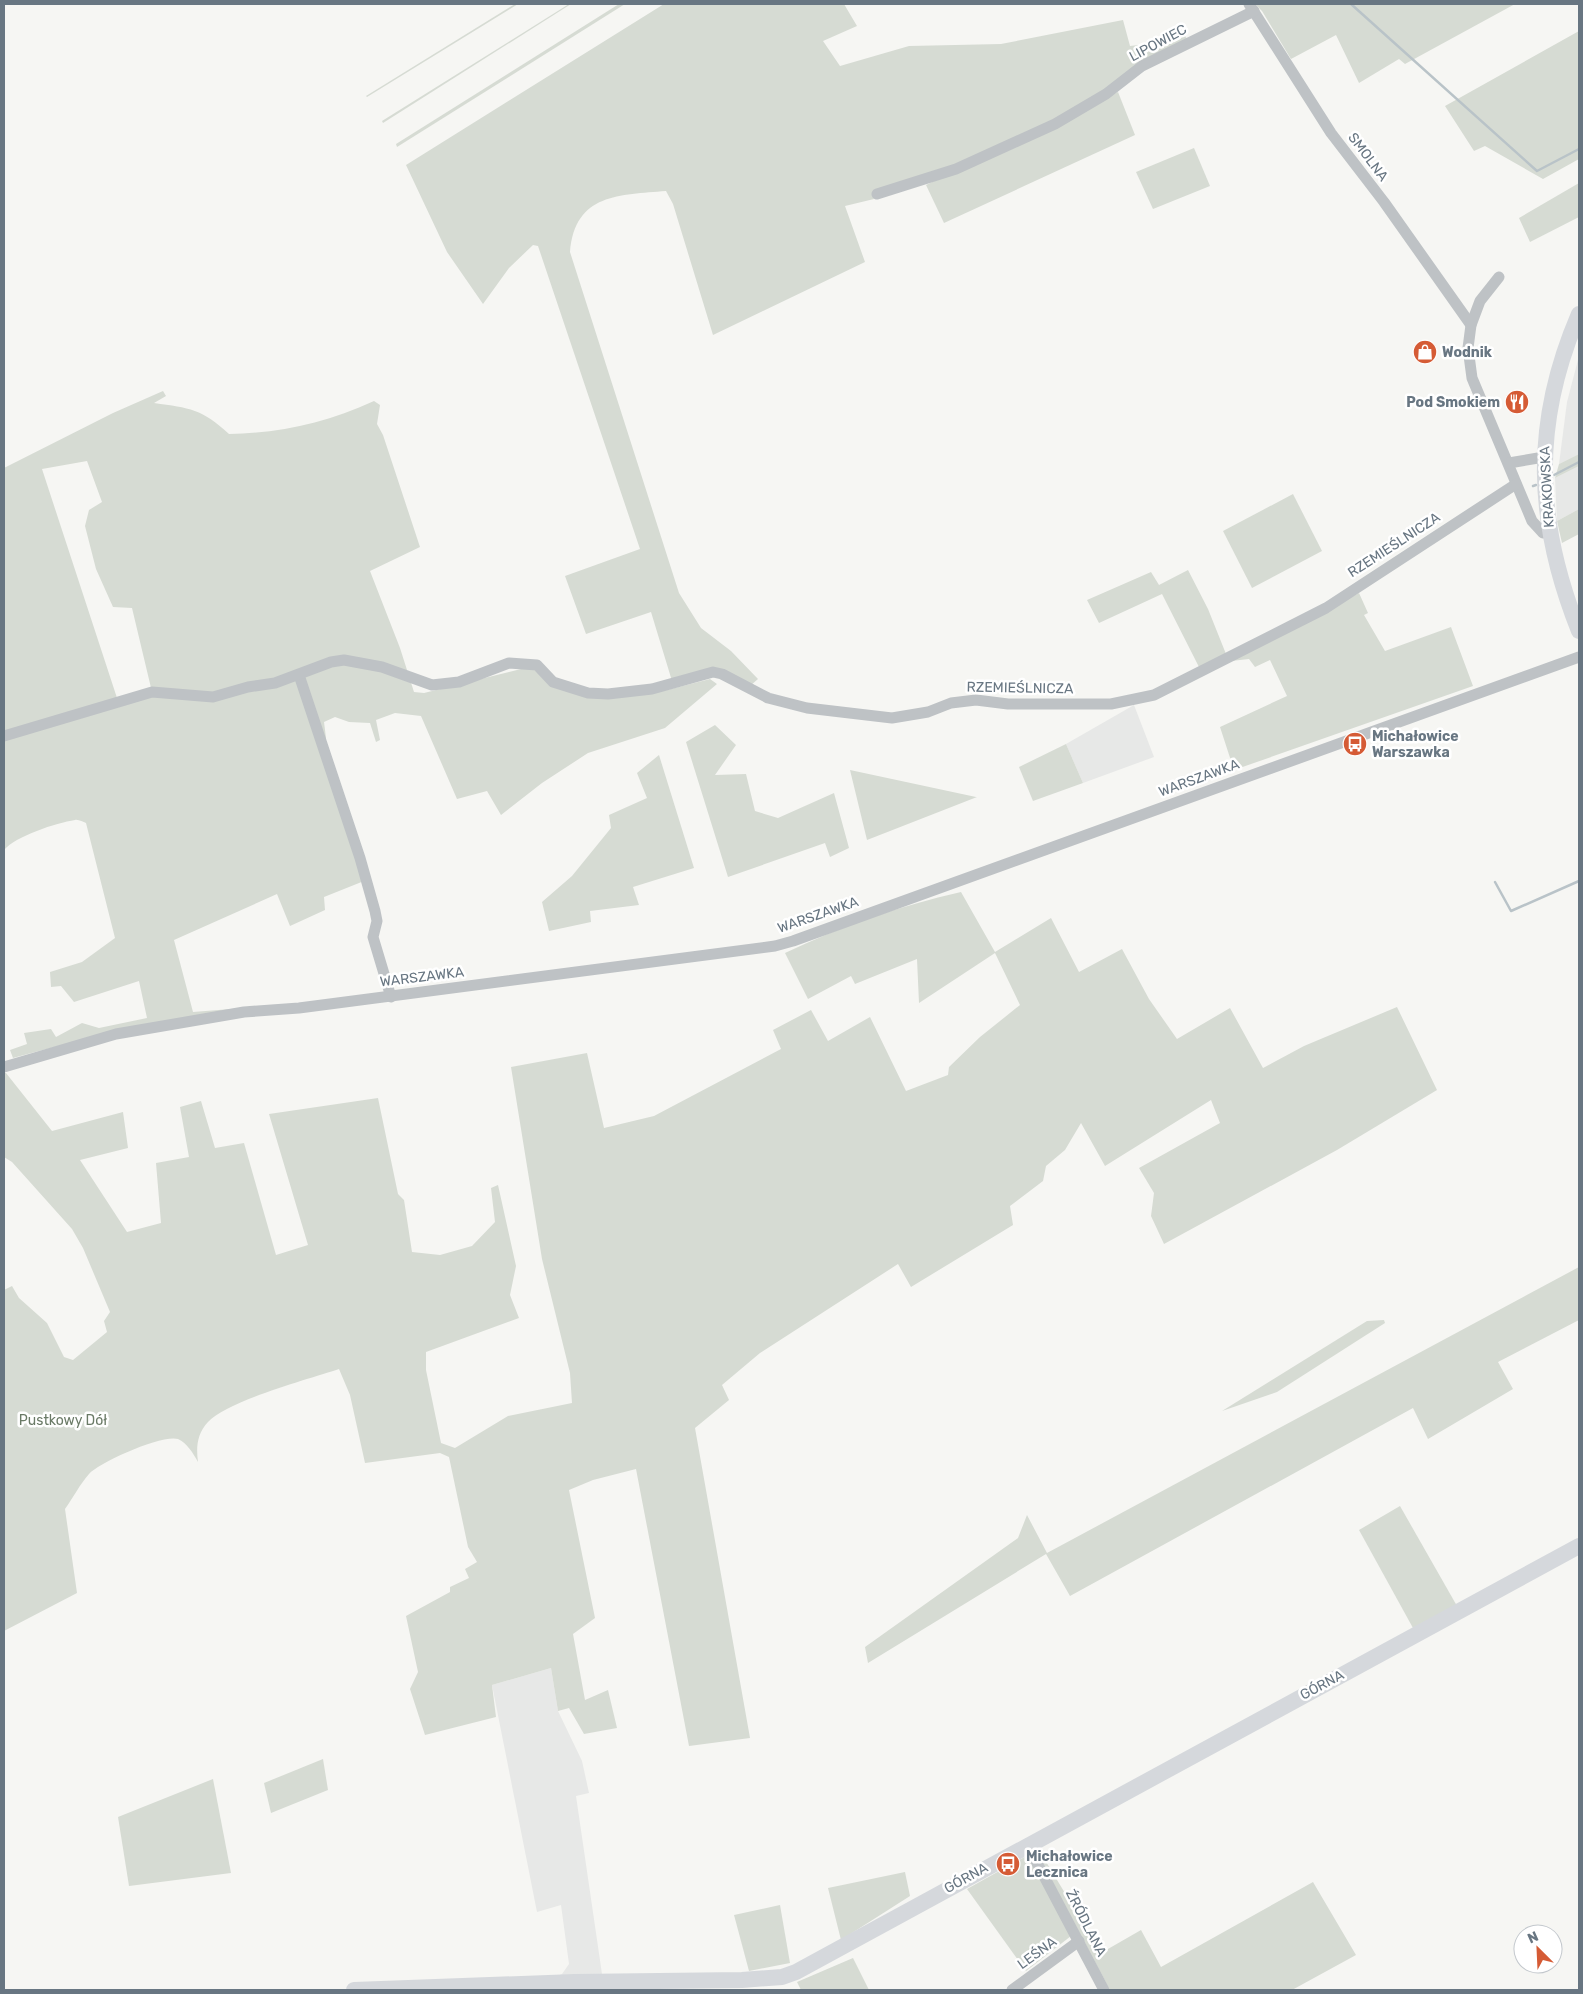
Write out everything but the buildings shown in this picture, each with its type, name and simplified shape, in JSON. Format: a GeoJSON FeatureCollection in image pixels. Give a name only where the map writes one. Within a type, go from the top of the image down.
{"type":"FeatureCollection","features":[{"type":"Feature","properties":{"kind":"street","name":"LIPOWIEC"},"geometry":{"type":"LineString","coordinates":[[877,194],[956,169],[1055,124],[1106,94],[1142,66],[1251,8]]}},
{"type":"Feature","properties":{"kind":"street","name":"SMOLNA"},"geometry":{"type":"LineString","coordinates":[[1251,8],[1331,134],[1384,202],[1470,325]]}},
{"type":"Feature","properties":{"kind":"street"},"geometry":{"type":"LineString","coordinates":[[1499,277],[1480,301],[1470,325],[1468,348],[1472,378],[1532,521],[1543,533],[1549,532]]}},
{"type":"Feature","properties":{"kind":"street","name":"KRAKOWSKA"},"geometry":{"type":"LineString","coordinates":[[1579,314],[1568,340],[1553,389],[1544,457],[1544,496],[1549,532],[1563,588],[1579,631]]}},
{"type":"Feature","properties":{"kind":"street"},"geometry":{"type":"LineString","coordinates":[[1509,463],[1544,457]]}},
{"type":"Feature","properties":{"kind":"street","name":"RZEMIEŚLNICZA"},"geometry":{"type":"LineString","coordinates":[[4,736],[152,692],[213,697],[248,687],[275,683],[331,662],[344,660],[382,667],[432,685],[459,682],[509,663],[537,665],[553,682],[588,693],[608,694],[652,689],[713,672],[722,674],[768,698],[807,708],[892,718],[928,712],[951,703],[976,700],[1008,704],[1111,704],[1154,696],[1292,627],[1326,608],[1516,484]]}},
{"type":"Feature","properties":{"kind":"street","name":"WARSZAWKA"},"geometry":{"type":"LineString","coordinates":[[4,1067],[136,1030],[244,1012],[299,1008],[391,997],[775,946],[1579,657]]}},
{"type":"Feature","properties":{"kind":"street"},"geometry":{"type":"LineString","coordinates":[[299,675],[362,867],[377,921],[373,937],[391,997]]}},
{"type":"Feature","properties":{"kind":"street","name":"GÓRNA"},"geometry":{"type":"LineString","coordinates":[[354,1990],[575,1982],[742,1980],[782,1977],[809,1967],[1027,1844],[1579,1546]]}},
{"type":"Feature","properties":{"kind":"street","name":"ŹRÓDLANA"},"geometry":{"type":"LineString","coordinates":[[1027,1844],[1104,1990]]}},
{"type":"Feature","properties":{"kind":"street","name":"LEŚNA"},"geometry":{"type":"LineString","coordinates":[[1012,1990],[1079,1941]]}},
{"type":"Feature","properties":{"kind":"shaded area"},"geometry":{"type":"Polygon","coordinates":[[[1579,356],[1579,454],[1559,464],[1567,402],[1579,356]]]}},
{"type":"Feature","properties":{"kind":"shaded area"},"geometry":{"type":"Polygon","coordinates":[[[1579,466],[1579,509],[1557,521],[1555,478],[1579,466]]]}},
{"type":"Feature","properties":{"kind":"shaded area"},"geometry":{"type":"Polygon","coordinates":[[[1134,705],[1154,757],[1083,783],[1066,744],[1134,705]]]}},
{"type":"Feature","properties":{"kind":"shaded area"},"geometry":{"type":"Polygon","coordinates":[[[551,1668],[558,1711],[582,1761],[589,1793],[576,1796],[602,1974],[551,1979],[562,1974],[569,1964],[561,1905],[537,1912],[492,1685],[551,1668]]]}},
{"type":"Feature","properties":{"kind":"green space"},"geometry":{"type":"Polygon","coordinates":[[[515,4],[518,4],[366,96],[515,4]]]}},
{"type":"Feature","properties":{"kind":"green space"},"geometry":{"type":"Polygon","coordinates":[[[571,4],[383,123],[382,121],[571,4]]]}},
{"type":"Feature","properties":{"kind":"green space"},"geometry":{"type":"Polygon","coordinates":[[[619,4],[625,4],[397,147],[396,144],[619,4]]]}},
{"type":"Feature","properties":{"kind":"green space"},"geometry":{"type":"Polygon","coordinates":[[[664,4],[844,4],[857,26],[823,41],[840,66],[909,46],[1001,44],[1123,20],[1130,46],[1164,42],[1185,36],[1188,40],[1064,116],[956,165],[872,192],[874,199],[845,206],[865,262],[713,335],[673,204],[666,191],[632,194],[603,201],[590,208],[581,218],[574,233],[570,252],[679,593],[701,628],[731,651],[758,679],[750,686],[723,672],[672,681],[651,612],[586,634],[565,576],[640,549],[538,246],[533,245],[509,268],[483,304],[447,252],[406,165],[664,4]]]}},
{"type":"Feature","properties":{"kind":"green space"},"geometry":{"type":"Polygon","coordinates":[[[1255,4],[1515,4],[1405,64],[1399,59],[1359,83],[1336,35],[1291,59],[1262,11],[1255,4]]]}},
{"type":"Feature","properties":{"kind":"green space"},"geometry":{"type":"Polygon","coordinates":[[[1579,31],[1579,159],[1543,179],[1485,146],[1474,151],[1445,106],[1579,31]]]}},
{"type":"Feature","properties":{"kind":"green space"},"geometry":{"type":"Polygon","coordinates":[[[1118,92],[1135,135],[944,223],[926,185],[1118,92]]]}},
{"type":"Feature","properties":{"kind":"green space"},"geometry":{"type":"Polygon","coordinates":[[[1194,148],[1210,186],[1153,209],[1136,172],[1194,148]]]}},
{"type":"Feature","properties":{"kind":"green space"},"geometry":{"type":"Polygon","coordinates":[[[1579,183],[1579,217],[1530,242],[1519,218],[1579,183]]]}},
{"type":"Feature","properties":{"kind":"green space"},"geometry":{"type":"Polygon","coordinates":[[[163,391],[166,396],[154,403],[195,411],[211,419],[229,434],[285,429],[321,421],[374,401],[380,405],[377,424],[383,435],[420,547],[370,571],[400,648],[414,692],[424,693],[533,666],[588,698],[667,690],[710,679],[717,684],[665,728],[588,753],[542,783],[501,815],[487,791],[457,799],[421,716],[395,713],[376,720],[380,740],[376,742],[370,723],[349,722],[335,717],[324,722],[326,738],[321,745],[364,881],[324,897],[325,910],[290,926],[277,894],[174,940],[193,1012],[257,1007],[104,1035],[13,1058],[10,1050],[27,1044],[24,1033],[51,1029],[56,1037],[82,1023],[99,1028],[147,1018],[139,981],[74,1002],[61,986],[51,987],[50,972],[82,962],[115,938],[86,823],[76,820],[47,827],[17,840],[4,850],[4,468],[113,413],[163,391]],[[87,461],[42,469],[118,701],[152,692],[132,608],[113,607],[96,569],[85,526],[89,510],[102,502],[87,461]]]}},
{"type":"Feature","properties":{"kind":"green space"},"geometry":{"type":"Polygon","coordinates":[[[1579,454],[1579,466],[1555,478],[1559,464],[1579,454]]]}},
{"type":"Feature","properties":{"kind":"green space"},"geometry":{"type":"Polygon","coordinates":[[[1293,494],[1322,551],[1252,588],[1223,531],[1293,494]]]}},
{"type":"Feature","properties":{"kind":"green space"},"geometry":{"type":"Polygon","coordinates":[[[1579,509],[1579,534],[1562,543],[1557,521],[1579,509]]]}},
{"type":"Feature","properties":{"kind":"green space"},"geometry":{"type":"Polygon","coordinates":[[[1188,570],[1208,609],[1226,654],[1199,667],[1162,594],[1099,623],[1087,600],[1151,572],[1159,585],[1188,570]]]}},
{"type":"Feature","properties":{"kind":"green space"},"geometry":{"type":"Polygon","coordinates":[[[1359,593],[1368,613],[1364,615],[1385,651],[1451,627],[1473,686],[1234,770],[1220,727],[1287,696],[1270,660],[1255,667],[1249,659],[1231,661],[1359,593]]]}},
{"type":"Feature","properties":{"kind":"green space"},"geometry":{"type":"Polygon","coordinates":[[[715,725],[736,745],[715,775],[746,774],[755,811],[778,818],[834,793],[849,848],[830,857],[825,843],[728,877],[686,742],[715,725]]]}},
{"type":"Feature","properties":{"kind":"green space"},"geometry":{"type":"Polygon","coordinates":[[[1066,744],[1083,783],[1033,801],[1019,767],[1066,744]]]}},
{"type":"Feature","properties":{"kind":"green space"},"geometry":{"type":"Polygon","coordinates":[[[659,755],[694,868],[633,887],[639,905],[590,911],[591,922],[549,931],[542,902],[572,876],[611,828],[609,815],[647,798],[637,773],[659,755]]]}},
{"type":"Feature","properties":{"kind":"green space"},"geometry":{"type":"Polygon","coordinates":[[[850,770],[976,797],[977,797],[867,840],[850,770]]]}},
{"type":"Feature","properties":{"kind":"green space","name":"Pustkowy Dół"},"geometry":{"type":"Polygon","coordinates":[[[961,892],[995,952],[1051,918],[1079,972],[1122,949],[1149,999],[1177,1039],[1230,1008],[1263,1068],[1304,1046],[1397,1007],[1437,1090],[1337,1150],[1164,1244],[1151,1216],[1154,1193],[1139,1168],[1220,1123],[1211,1100],[1105,1166],[1081,1123],[1065,1150],[1046,1166],[1043,1181],[1010,1206],[1013,1225],[911,1287],[898,1264],[760,1353],[722,1385],[729,1400],[695,1428],[750,1738],[689,1746],[636,1469],[593,1480],[569,1490],[595,1618],[573,1634],[585,1700],[608,1690],[617,1728],[584,1734],[569,1708],[558,1711],[551,1668],[492,1685],[496,1717],[425,1735],[410,1689],[418,1672],[406,1616],[450,1592],[450,1587],[469,1578],[465,1569],[477,1562],[468,1547],[449,1457],[440,1453],[365,1463],[350,1395],[339,1369],[269,1391],[232,1406],[218,1414],[208,1422],[199,1436],[197,1446],[198,1462],[184,1443],[178,1439],[170,1439],[132,1450],[95,1469],[86,1478],[65,1509],[77,1593],[4,1631],[4,1290],[12,1286],[19,1298],[47,1323],[64,1357],[73,1360],[107,1332],[104,1321],[110,1312],[83,1248],[72,1229],[12,1162],[4,1157],[4,1073],[6,1073],[52,1131],[123,1112],[128,1148],[80,1160],[127,1232],[161,1223],[156,1163],[189,1157],[180,1107],[201,1101],[215,1148],[244,1143],[276,1255],[308,1245],[269,1114],[378,1098],[398,1194],[404,1200],[412,1252],[440,1255],[472,1246],[495,1222],[491,1188],[498,1185],[516,1266],[510,1295],[519,1318],[426,1352],[426,1370],[441,1443],[455,1448],[508,1416],[572,1403],[570,1373],[542,1259],[511,1067],[587,1053],[604,1128],[654,1116],[781,1049],[773,1030],[811,1010],[828,1041],[870,1017],[906,1091],[948,1075],[949,1067],[980,1037],[1020,1005],[995,953],[919,1003],[917,959],[855,984],[851,976],[808,999],[785,953],[871,918],[961,892]]]}},
{"type":"Feature","properties":{"kind":"green space"},"geometry":{"type":"Polygon","coordinates":[[[1579,1267],[1579,1320],[1498,1362],[1513,1389],[1428,1439],[1413,1408],[1070,1596],[1046,1554],[868,1663],[865,1647],[1018,1538],[1027,1515],[1047,1553],[1579,1267]]]}},
{"type":"Feature","properties":{"kind":"green space"},"geometry":{"type":"Polygon","coordinates":[[[1384,1320],[1385,1323],[1277,1392],[1222,1411],[1367,1321],[1384,1320]]]}},
{"type":"Feature","properties":{"kind":"green space"},"geometry":{"type":"Polygon","coordinates":[[[1400,1506],[1457,1606],[1413,1628],[1359,1530],[1400,1506]]]}},
{"type":"Feature","properties":{"kind":"green space"},"geometry":{"type":"Polygon","coordinates":[[[323,1759],[328,1790],[271,1813],[264,1783],[323,1759]]]}},
{"type":"Feature","properties":{"kind":"green space"},"geometry":{"type":"Polygon","coordinates":[[[213,1779],[231,1873],[129,1886],[118,1817],[213,1779]]]}},
{"type":"Feature","properties":{"kind":"green space"},"geometry":{"type":"Polygon","coordinates":[[[1039,1850],[1101,1953],[1141,1930],[1161,1967],[1313,1882],[1356,1955],[1292,1990],[1110,1990],[1037,1853],[1039,1850]]]}},
{"type":"Feature","properties":{"kind":"green space"},"geometry":{"type":"Polygon","coordinates":[[[1028,1855],[1071,1936],[1026,1971],[967,1889],[1028,1855]]]}},
{"type":"Feature","properties":{"kind":"green space"},"geometry":{"type":"Polygon","coordinates":[[[905,1872],[910,1896],[841,1940],[828,1888],[905,1872]]]}},
{"type":"Feature","properties":{"kind":"green space"},"geometry":{"type":"Polygon","coordinates":[[[780,1905],[790,1963],[749,1971],[734,1915],[780,1905]]]}},
{"type":"Feature","properties":{"kind":"green space"},"geometry":{"type":"Polygon","coordinates":[[[853,1958],[869,1990],[801,1990],[797,1982],[853,1958]]]}},
{"type":"Feature","properties":{"kind":"waterway"},"geometry":{"type":"LineString","coordinates":[[1351,4],[1537,171],[1579,149]]}},
{"type":"Feature","properties":{"kind":"waterway"},"geometry":{"type":"LineString","coordinates":[[1554,475],[1579,462]]}},
{"type":"Feature","properties":{"kind":"waterway"},"geometry":{"type":"LineString","coordinates":[[1495,882],[1511,911],[1579,881]]}},
{"type":"Feature","properties":{"kind":"place","name":"Wodnik"},"geometry":{"type":"Point","coordinates":[1425,352]}},
{"type":"Feature","properties":{"kind":"place","name":"Pod Smokiem"},"geometry":{"type":"Point","coordinates":[1517,402]}},
{"type":"Feature","properties":{"kind":"place","name":"Michałowice Warszawka"},"geometry":{"type":"Point","coordinates":[1355,744]}},
{"type":"Feature","properties":{"kind":"place","name":"Michałowice Lecznica"},"geometry":{"type":"Point","coordinates":[1008,1864]}}]}
